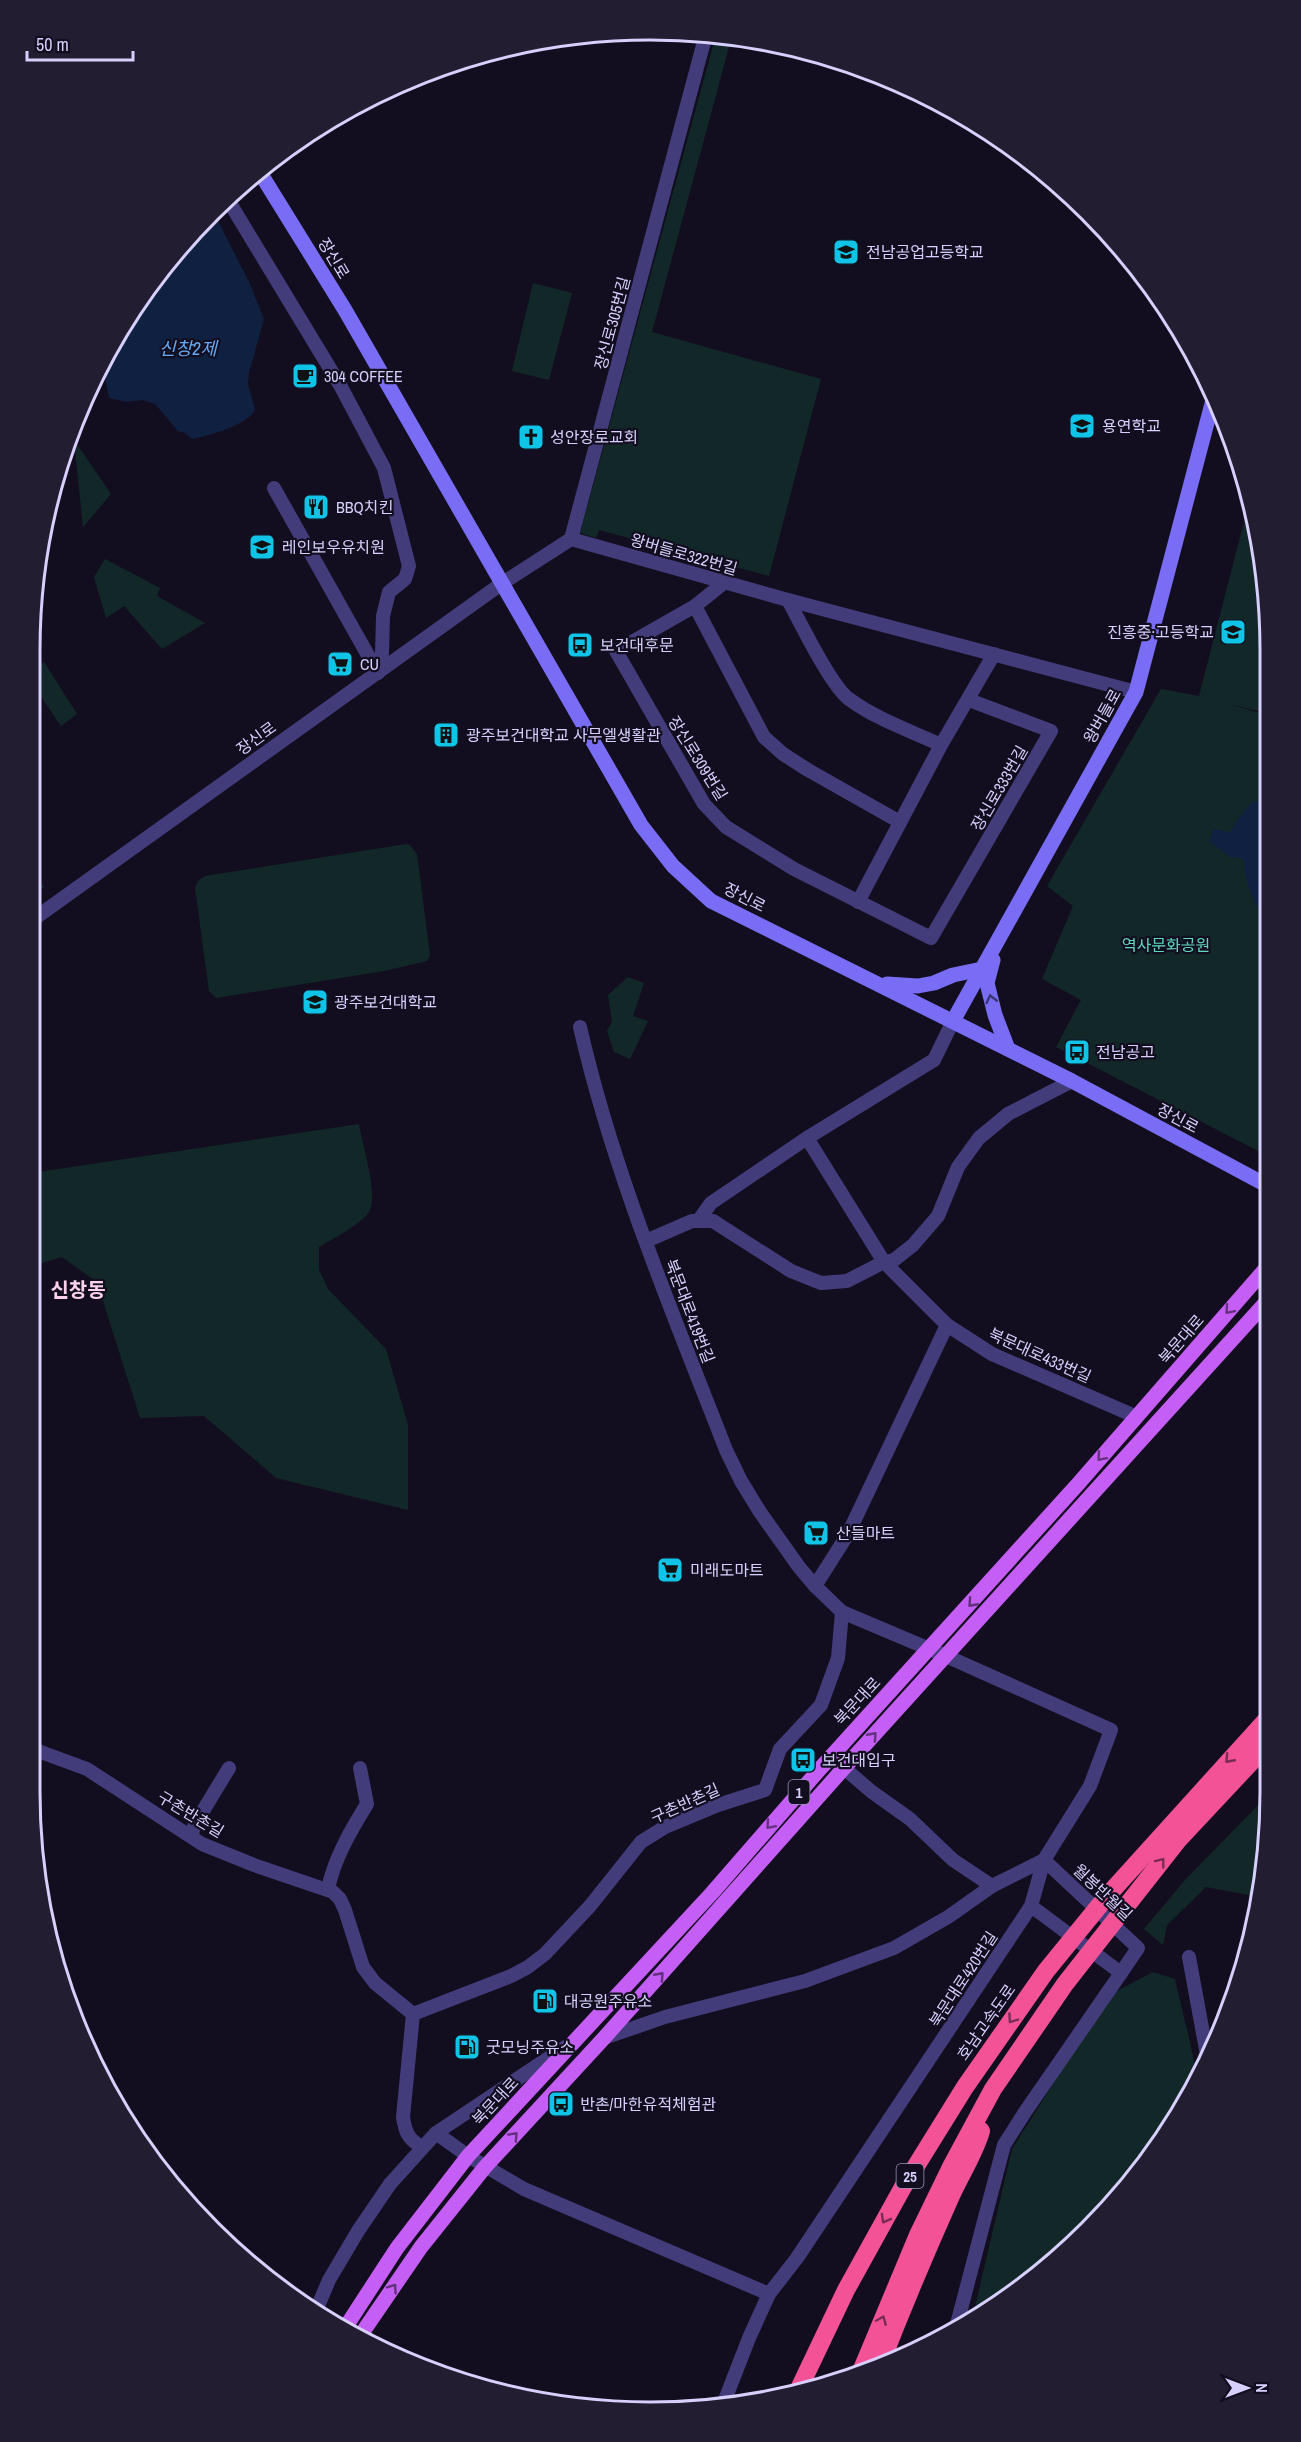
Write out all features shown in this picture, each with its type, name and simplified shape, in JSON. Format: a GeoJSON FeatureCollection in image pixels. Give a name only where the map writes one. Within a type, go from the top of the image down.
{"type":"FeatureCollection","features":[{"type":"Feature","properties":{"kind":"highway","name":"호남고속도로"},"geometry":{"type":"LineString","coordinates":[[802,2382],[846,2290],[903,2187],[965,2087],[1046,1971],[1108,1894],[1260,1727]]}},
{"type":"Feature","properties":{"kind":"highway","name":"25"},"geometry":{"type":"LineString","coordinates":[[865,2362],[918,2235],[952,2164],[993,2089],[1065,1984],[1179,1839],[1260,1753]]}},
{"type":"Feature","properties":{"kind":"highway"},"geometry":{"type":"LineString","coordinates":[[884,2355],[943,2214],[977,2145],[993,2089]]}},
{"type":"Feature","properties":{"kind":"main road","name":"장신로"},"geometry":{"type":"LineString","coordinates":[[264,179],[345,310],[642,825],[673,866],[711,901],[1072,1081],[1260,1182]]}},
{"type":"Feature","properties":{"kind":"main road","name":"왕버들로"},"geometry":{"type":"LineString","coordinates":[[953,1021],[1136,692],[1211,409]]}},
{"type":"Feature","properties":{"kind":"main road"},"geometry":{"type":"LineString","coordinates":[[994,947],[987,983],[995,1015],[1008,1049]]}},
{"type":"Feature","properties":{"kind":"main road"},"geometry":{"type":"LineString","coordinates":[[878,984],[918,986],[982,969]]}},
{"type":"Feature","properties":{"kind":"main road","name":"북문대로"},"geometry":{"type":"LineString","coordinates":[[349,2322],[397,2248],[468,2156],[712,1893],[818,1771],[930,1650],[1137,1417],[1260,1275]]}},
{"type":"Feature","properties":{"kind":"main road","name":"1"},"geometry":{"type":"LineString","coordinates":[[364,2330],[421,2247],[485,2167],[604,2038],[844,1768],[1260,1309]]}},
{"type":"Feature","properties":{"kind":"street","name":"장신로305번길"},"geometry":{"type":"LineString","coordinates":[[571,539],[704,43]]}},
{"type":"Feature","properties":{"kind":"street"},"geometry":{"type":"LineString","coordinates":[[232,207],[340,385],[384,468],[394,498],[409,566],[405,579],[389,592],[383,616],[382,651],[378,673]]}},
{"type":"Feature","properties":{"kind":"street"},"geometry":{"type":"LineString","coordinates":[[274,488],[378,673]]}},
{"type":"Feature","properties":{"kind":"street","name":"왕버들로322번길"},"geometry":{"type":"LineString","coordinates":[[571,539],[788,600],[1136,692]]}},
{"type":"Feature","properties":{"kind":"street"},"geometry":{"type":"LineString","coordinates":[[501,584],[571,539]]}},
{"type":"Feature","properties":{"kind":"street","name":"장신로309번길"},"geometry":{"type":"LineString","coordinates":[[725,582],[695,606],[616,651],[704,804],[726,827],[794,869],[858,902]]}},
{"type":"Feature","properties":{"kind":"street","name":"장신로"},"geometry":{"type":"LineString","coordinates":[[40,915],[501,584]]}},
{"type":"Feature","properties":{"kind":"street"},"geometry":{"type":"LineString","coordinates":[[788,600],[847,698],[878,716],[941,745]]}},
{"type":"Feature","properties":{"kind":"street"},"geometry":{"type":"LineString","coordinates":[[695,606],[764,736],[783,754],[800,765],[900,822]]}},
{"type":"Feature","properties":{"kind":"street"},"geometry":{"type":"LineString","coordinates":[[858,902],[941,745],[994,654]]}},
{"type":"Feature","properties":{"kind":"street","name":"장신로333번길"},"geometry":{"type":"LineString","coordinates":[[858,902],[931,938],[1051,731],[969,700]]}},
{"type":"Feature","properties":{"kind":"street"},"geometry":{"type":"LineString","coordinates":[[698,1221],[711,1203],[807,1138],[934,1060],[953,1021]]}},
{"type":"Feature","properties":{"kind":"street","name":"북문대로419번길"},"geometry":{"type":"LineString","coordinates":[[580,1027],[591,1075],[646,1241],[726,1450],[741,1480],[760,1512],[815,1586],[842,1612],[930,1650]]}},
{"type":"Feature","properties":{"kind":"street"},"geometry":{"type":"LineString","coordinates":[[646,1241],[692,1221],[713,1221],[791,1270],[821,1283],[847,1281],[884,1262],[894,1260],[913,1245],[938,1216],[958,1167],[979,1138],[1008,1114],[1072,1081]]}},
{"type":"Feature","properties":{"kind":"street","name":"북문대로433번길"},"geometry":{"type":"LineString","coordinates":[[807,1138],[884,1262],[947,1324],[992,1354],[1137,1417]]}},
{"type":"Feature","properties":{"kind":"street"},"geometry":{"type":"LineString","coordinates":[[815,1586],[848,1534],[947,1324]]}},
{"type":"Feature","properties":{"kind":"street","name":"구촌반촌길"},"geometry":{"type":"LineString","coordinates":[[413,2014],[528,1967],[545,1954],[590,1906],[640,1842],[665,1827],[718,1805],[765,1790],[780,1749],[821,1705],[837,1658],[842,1612]]}},
{"type":"Feature","properties":{"kind":"street","name":"북문대로420번길"},"geometry":{"type":"LineString","coordinates":[[726,2396],[748,2338],[769,2294],[797,2258],[1031,1906],[1044,1860],[1090,1786],[1111,1730],[930,1650]]}},
{"type":"Feature","properties":{"kind":"street","name":"구촌반촌길"},"geometry":{"type":"LineString","coordinates":[[40,1752],[87,1769],[202,1844],[254,1865],[328,1889]]}},
{"type":"Feature","properties":{"kind":"street"},"geometry":{"type":"LineString","coordinates":[[190,1836],[229,1768]]}},
{"type":"Feature","properties":{"kind":"street"},"geometry":{"type":"LineString","coordinates":[[360,1768],[367,1804],[351,1830],[330,1877],[328,1889],[340,1899],[363,1967],[375,1983],[413,2014],[403,2117],[410,2139],[423,2147]]}},
{"type":"Feature","properties":{"kind":"street"},"geometry":{"type":"LineString","coordinates":[[844,1768],[872,1792],[910,1819],[953,1860],[992,1886]]}},
{"type":"Feature","properties":{"kind":"street"},"geometry":{"type":"LineString","coordinates":[[604,2038],[665,2017],[805,1981],[894,1948],[948,1917],[992,1886],[1044,1860]]}},
{"type":"Feature","properties":{"kind":"street","name":"월봉반월길"},"geometry":{"type":"LineString","coordinates":[[1044,1860],[1138,1948],[1121,1973]]}},
{"type":"Feature","properties":{"kind":"street"},"geometry":{"type":"LineString","coordinates":[[959,2318],[1004,2145],[1121,1973],[1031,1906]]}},
{"type":"Feature","properties":{"kind":"street"},"geometry":{"type":"LineString","coordinates":[[1189,1957],[1205,2045]]}},
{"type":"Feature","properties":{"kind":"street"},"geometry":{"type":"LineString","coordinates":[[319,2303],[329,2280],[358,2231],[390,2184],[436,2133],[527,2070],[577,2040]]}},
{"type":"Feature","properties":{"kind":"street"},"geometry":{"type":"LineString","coordinates":[[436,2133],[485,2167],[524,2189],[769,2294]]}},
{"type":"Feature","properties":{"kind":"green space"},"geometry":{"type":"Polygon","coordinates":[[[713,44],[729,46],[652,332],[821,379],[769,576],[599,530],[596,538],[580,533],[713,44]]]}},
{"type":"Feature","properties":{"kind":"green space"},"geometry":{"type":"Polygon","coordinates":[[[533,283],[572,293],[549,380],[512,371],[533,283]]]}},
{"type":"Feature","properties":{"kind":"green space"},"geometry":{"type":"Polygon","coordinates":[[[77,444],[111,494],[83,527],[75,449],[77,444]]]}},
{"type":"Feature","properties":{"kind":"green space","name":"역사문화공원"},"geometry":{"type":"Polygon","coordinates":[[[1245,516],[1259,611],[1260,712],[1230,704],[1260,713],[1260,1152],[1056,1047],[1081,1000],[1042,979],[1073,906],[1047,886],[1161,689],[1199,696],[1245,516]]]}},
{"type":"Feature","properties":{"kind":"green space"},"geometry":{"type":"Polygon","coordinates":[[[105,559],[160,588],[157,596],[205,623],[162,649],[124,606],[106,618],[94,577],[105,559]]]}},
{"type":"Feature","properties":{"kind":"green space"},"geometry":{"type":"Polygon","coordinates":[[[44,662],[77,714],[61,726],[40,695],[40,664],[44,662]]]}},
{"type":"Feature","properties":{"kind":"green space"},"geometry":{"type":"Polygon","coordinates":[[[410,845],[417,854],[430,955],[427,961],[384,971],[216,998],[209,991],[195,888],[198,881],[205,876],[410,845]]]}},
{"type":"Feature","properties":{"kind":"green space"},"geometry":{"type":"Polygon","coordinates":[[[628,977],[644,983],[633,1016],[648,1021],[630,1059],[614,1052],[607,1031],[612,1022],[608,995],[628,977]]]}},
{"type":"Feature","properties":{"kind":"green space"},"geometry":{"type":"Polygon","coordinates":[[[359,1124],[369,1169],[372,1204],[369,1212],[359,1222],[319,1247],[319,1270],[328,1289],[386,1349],[408,1425],[408,1510],[276,1478],[204,1416],[140,1418],[97,1282],[62,1257],[40,1263],[40,1172],[359,1124]]]}},
{"type":"Feature","properties":{"kind":"green space"},"geometry":{"type":"Polygon","coordinates":[[[1260,1804],[1251,1896],[1206,1887],[1167,1925],[1163,1945],[1144,1929],[1186,1879],[1260,1804]]]}},
{"type":"Feature","properties":{"kind":"green space"},"geometry":{"type":"Polygon","coordinates":[[[1153,1972],[1175,1979],[1195,2067],[1158,2130],[1109,2194],[1053,2250],[975,2308],[1012,2149],[1109,1995],[1153,1972]]]}},
{"type":"Feature","properties":{"kind":"water","name":"신창2제"},"geometry":{"type":"Polygon","coordinates":[[[218,220],[250,284],[264,319],[249,373],[248,384],[255,409],[252,414],[238,424],[192,439],[178,431],[155,404],[143,400],[126,402],[109,398],[105,377],[122,345],[167,279],[218,220]]]}},
{"type":"Feature","properties":{"kind":"water"},"geometry":{"type":"Polygon","coordinates":[[[1253,801],[1260,801],[1260,912],[1248,886],[1244,861],[1240,857],[1231,858],[1209,841],[1213,829],[1231,832],[1237,820],[1253,801]]]}},
{"type":"Feature","properties":{"kind":"place","name":"전남공업고등학교"},"geometry":{"type":"Point","coordinates":[846,252]}},
{"type":"Feature","properties":{"kind":"place","name":"304 COFFEE"},"geometry":{"type":"Point","coordinates":[305,376]}},
{"type":"Feature","properties":{"kind":"place","name":"용연학교"},"geometry":{"type":"Point","coordinates":[1082,426]}},
{"type":"Feature","properties":{"kind":"place","name":"성안장로교회"},"geometry":{"type":"Point","coordinates":[531,437]}},
{"type":"Feature","properties":{"kind":"place","name":"BBQ치킨"},"geometry":{"type":"Point","coordinates":[316,507]}},
{"type":"Feature","properties":{"kind":"place","name":"레인보우유치원"},"geometry":{"type":"Point","coordinates":[262,547]}},
{"type":"Feature","properties":{"kind":"place","name":"진흥중·고등학교"},"geometry":{"type":"Point","coordinates":[1233,632]}},
{"type":"Feature","properties":{"kind":"place","name":"보건대후문"},"geometry":{"type":"Point","coordinates":[580,645]}},
{"type":"Feature","properties":{"kind":"place","name":"CU"},"geometry":{"type":"Point","coordinates":[340,664]}},
{"type":"Feature","properties":{"kind":"place","name":"광주보건대학교 사무엘생활관"},"geometry":{"type":"Point","coordinates":[446,735]}},
{"type":"Feature","properties":{"kind":"place","name":"광주보건대학교"},"geometry":{"type":"Point","coordinates":[315,1002]}},
{"type":"Feature","properties":{"kind":"place","name":"전남공고"},"geometry":{"type":"Point","coordinates":[1077,1052]}},
{"type":"Feature","properties":{"kind":"place","name":"산들마트"},"geometry":{"type":"Point","coordinates":[816,1533]}},
{"type":"Feature","properties":{"kind":"place","name":"미래도마트"},"geometry":{"type":"Point","coordinates":[670,1570]}},
{"type":"Feature","properties":{"kind":"place","name":"보건대입구"},"geometry":{"type":"Point","coordinates":[803,1760]}},
{"type":"Feature","properties":{"kind":"place","name":"대공원주유소"},"geometry":{"type":"Point","coordinates":[545,2001]}},
{"type":"Feature","properties":{"kind":"place","name":"굿모닝주유소"},"geometry":{"type":"Point","coordinates":[467,2047]}},
{"type":"Feature","properties":{"kind":"place","name":"반촌/마한유적체험관"},"geometry":{"type":"Point","coordinates":[561,2104]}},
{"type":"Feature","properties":{"kind":"district","name":"신창동"},"geometry":{"type":"Point","coordinates":[78,1289]}}]}
